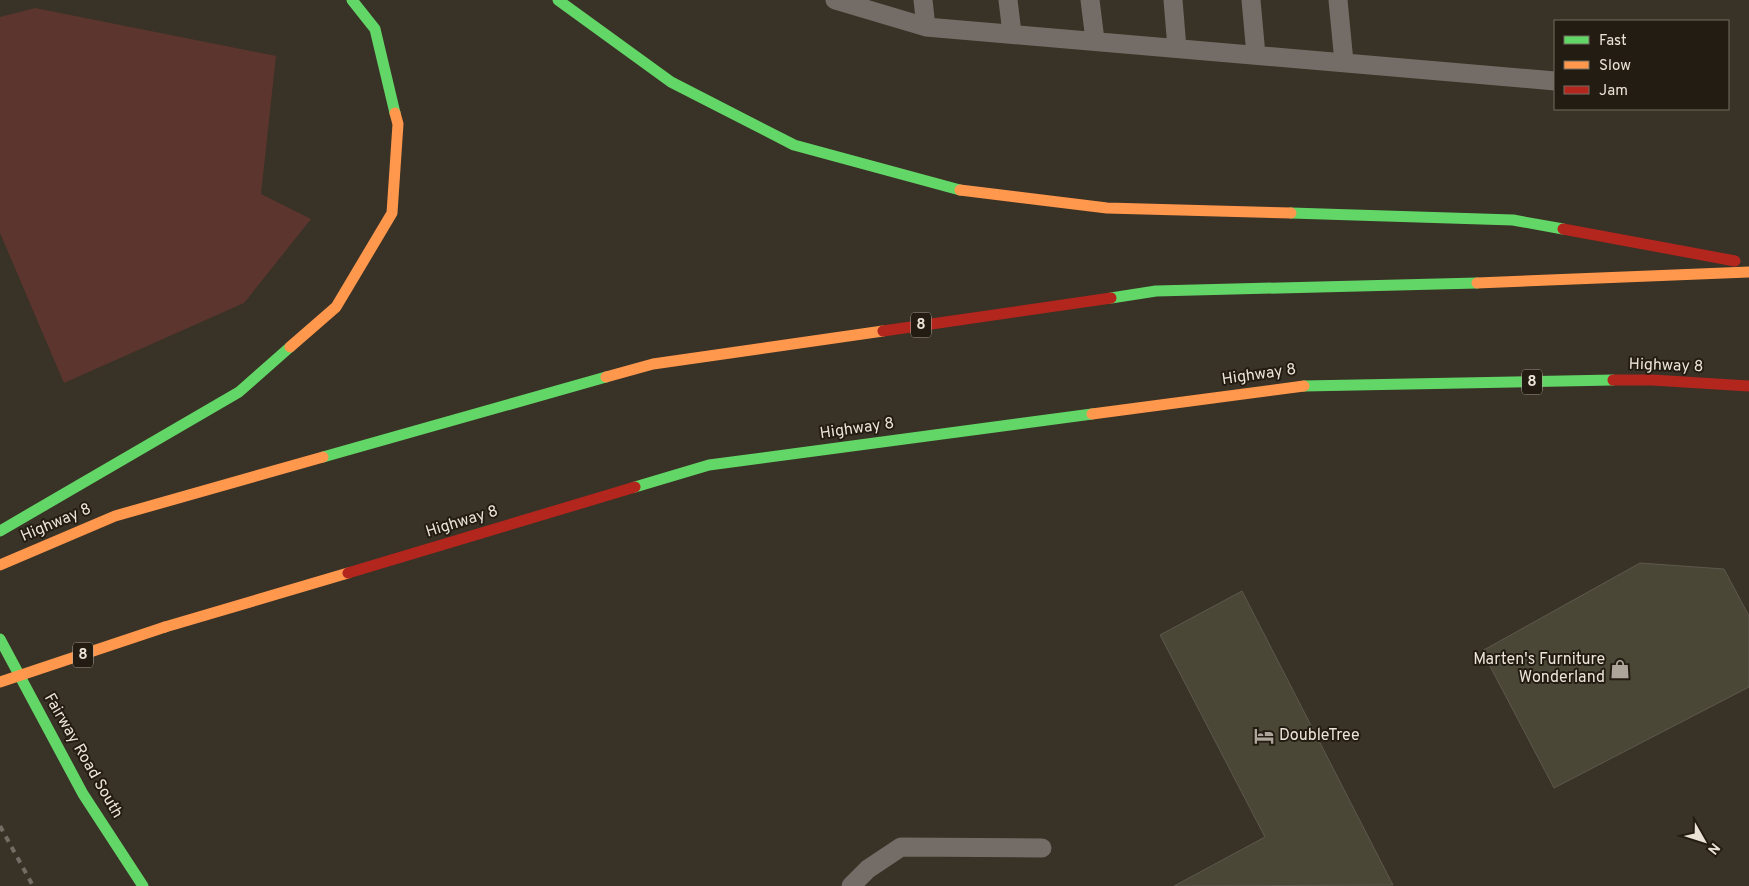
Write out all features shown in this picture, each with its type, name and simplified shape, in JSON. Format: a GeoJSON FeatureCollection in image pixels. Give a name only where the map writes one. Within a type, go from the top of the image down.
{"type":"FeatureCollection","features":[{"type":"Feature","properties":{"kind":"main road"},"geometry":{"type":"LineString","coordinates":[[0,531],[108,470],[239,392],[336,307],[392,213],[398,124],[375,29],[352,0]]}},
{"type":"Feature","properties":{"kind":"main road"},"geometry":{"type":"LineString","coordinates":[[558,0],[671,82],[794,144],[969,192],[1107,208],[1513,220],[1749,264]]}},
{"type":"Feature","properties":{"kind":"main road","name":"Highway 8"},"geometry":{"type":"LineString","coordinates":[[0,565],[115,516],[653,364],[1156,291],[1480,283],[1749,272]]}},
{"type":"Feature","properties":{"kind":"main road","name":"Highway 8"},"geometry":{"type":"LineString","coordinates":[[0,682],[165,627],[710,465],[1316,384],[1652,380],[1749,386]]}},
{"type":"Feature","properties":{"kind":"main road","name":"Fairway Road South"},"geometry":{"type":"LineString","coordinates":[[0,639],[83,794],[143,886]]}},
{"type":"Feature","properties":{"kind":"lane"},"geometry":{"type":"LineString","coordinates":[[835,0],[926,27],[1095,40],[1554,81]]}},
{"type":"Feature","properties":{"kind":"lane"},"geometry":{"type":"LineString","coordinates":[[923,0],[926,27]]}},
{"type":"Feature","properties":{"kind":"lane"},"geometry":{"type":"LineString","coordinates":[[1008,0],[1012,33]]}},
{"type":"Feature","properties":{"kind":"lane"},"geometry":{"type":"LineString","coordinates":[[1090,0],[1095,40]]}},
{"type":"Feature","properties":{"kind":"lane"},"geometry":{"type":"LineString","coordinates":[[1173,0],[1177,48]]}},
{"type":"Feature","properties":{"kind":"lane"},"geometry":{"type":"LineString","coordinates":[[1251,0],[1256,55]]}},
{"type":"Feature","properties":{"kind":"lane"},"geometry":{"type":"LineString","coordinates":[[1338,0],[1344,62]]}},
{"type":"Feature","properties":{"kind":"lane"},"geometry":{"type":"LineString","coordinates":[[851,886],[868,869],[901,846],[1042,848]]}},
{"type":"Feature","properties":{"kind":"shaded area"},"geometry":{"type":"Polygon","coordinates":[[[35,8],[276,56],[261,194],[311,219],[244,303],[64,383],[0,233],[0,17],[35,8]]]}},
{"type":"Feature","properties":{"kind":"building","name":"Marten's Furniture Wonderland"},"geometry":{"type":"Polygon","coordinates":[[[1640,563],[1724,569],[1749,616],[1749,687],[1554,788],[1482,651],[1640,563]]]}},
{"type":"Feature","properties":{"kind":"building","name":"DoubleTree"},"geometry":{"type":"Polygon","coordinates":[[[1242,591],[1393,885],[1174,886],[1265,837],[1160,635],[1242,591]]]}},
{"type":"Feature","properties":{"kind":"railway"},"geometry":{"type":"LineString","coordinates":[[0,826],[33,886]]}},
{"type":"Feature","properties":{"kind":"traffic: fast"},"geometry":{"type":"LineString","coordinates":[[352,0],[375,29],[395,113]]}},
{"type":"Feature","properties":{"kind":"traffic: fast"},"geometry":{"type":"LineString","coordinates":[[558,0],[671,82],[794,145],[960,190]]}},
{"type":"Feature","properties":{"kind":"traffic: fast"},"geometry":{"type":"LineString","coordinates":[[1291,213],[1513,220],[1563,229]]}},
{"type":"Feature","properties":{"kind":"traffic: fast"},"geometry":{"type":"LineString","coordinates":[[1111,298],[1156,291],[1477,283]]}},
{"type":"Feature","properties":{"kind":"traffic: fast"},"geometry":{"type":"LineString","coordinates":[[0,531],[239,392],[290,347]]}},
{"type":"Feature","properties":{"kind":"traffic: fast"},"geometry":{"type":"LineString","coordinates":[[323,457],[606,377]]}},
{"type":"Feature","properties":{"kind":"traffic: fast"},"geometry":{"type":"LineString","coordinates":[[1304,386],[1613,380]]}},
{"type":"Feature","properties":{"kind":"traffic: fast"},"geometry":{"type":"LineString","coordinates":[[635,487],[709,465],[1092,414]]}},
{"type":"Feature","properties":{"kind":"traffic: fast"},"geometry":{"type":"LineString","coordinates":[[0,639],[83,794],[143,886]]}},
{"type":"Feature","properties":{"kind":"traffic: slow"},"geometry":{"type":"LineString","coordinates":[[290,347],[336,307],[392,213],[398,124],[395,113]]}},
{"type":"Feature","properties":{"kind":"traffic: slow"},"geometry":{"type":"LineString","coordinates":[[960,190],[1107,208],[1291,213]]}},
{"type":"Feature","properties":{"kind":"traffic: slow"},"geometry":{"type":"LineString","coordinates":[[1477,283],[1749,272]]}},
{"type":"Feature","properties":{"kind":"traffic: slow"},"geometry":{"type":"LineString","coordinates":[[606,377],[653,364],[883,331]]}},
{"type":"Feature","properties":{"kind":"traffic: slow"},"geometry":{"type":"LineString","coordinates":[[1092,414],[1304,386]]}},
{"type":"Feature","properties":{"kind":"traffic: slow"},"geometry":{"type":"LineString","coordinates":[[0,565],[115,516],[323,457]]}},
{"type":"Feature","properties":{"kind":"traffic: slow"},"geometry":{"type":"LineString","coordinates":[[165,627],[348,573]]}},
{"type":"Feature","properties":{"kind":"traffic: slow"},"geometry":{"type":"LineString","coordinates":[[0,682],[165,627]]}},
{"type":"Feature","properties":{"kind":"traffic: jam"},"geometry":{"type":"LineString","coordinates":[[1563,229],[1735,261]]}},
{"type":"Feature","properties":{"kind":"traffic: jam"},"geometry":{"type":"LineString","coordinates":[[883,331],[1111,298]]}},
{"type":"Feature","properties":{"kind":"traffic: jam"},"geometry":{"type":"LineString","coordinates":[[1613,380],[1652,380],[1749,386]]}},
{"type":"Feature","properties":{"kind":"traffic: jam"},"geometry":{"type":"LineString","coordinates":[[348,573],[635,487]]}},
{"type":"Feature","properties":{"kind":"place","name":"Marten's Furniture Wonderland"},"geometry":{"type":"Point","coordinates":[1620,669]}},
{"type":"Feature","properties":{"kind":"place","name":"DoubleTree"},"geometry":{"type":"Point","coordinates":[1264,736]}}]}
